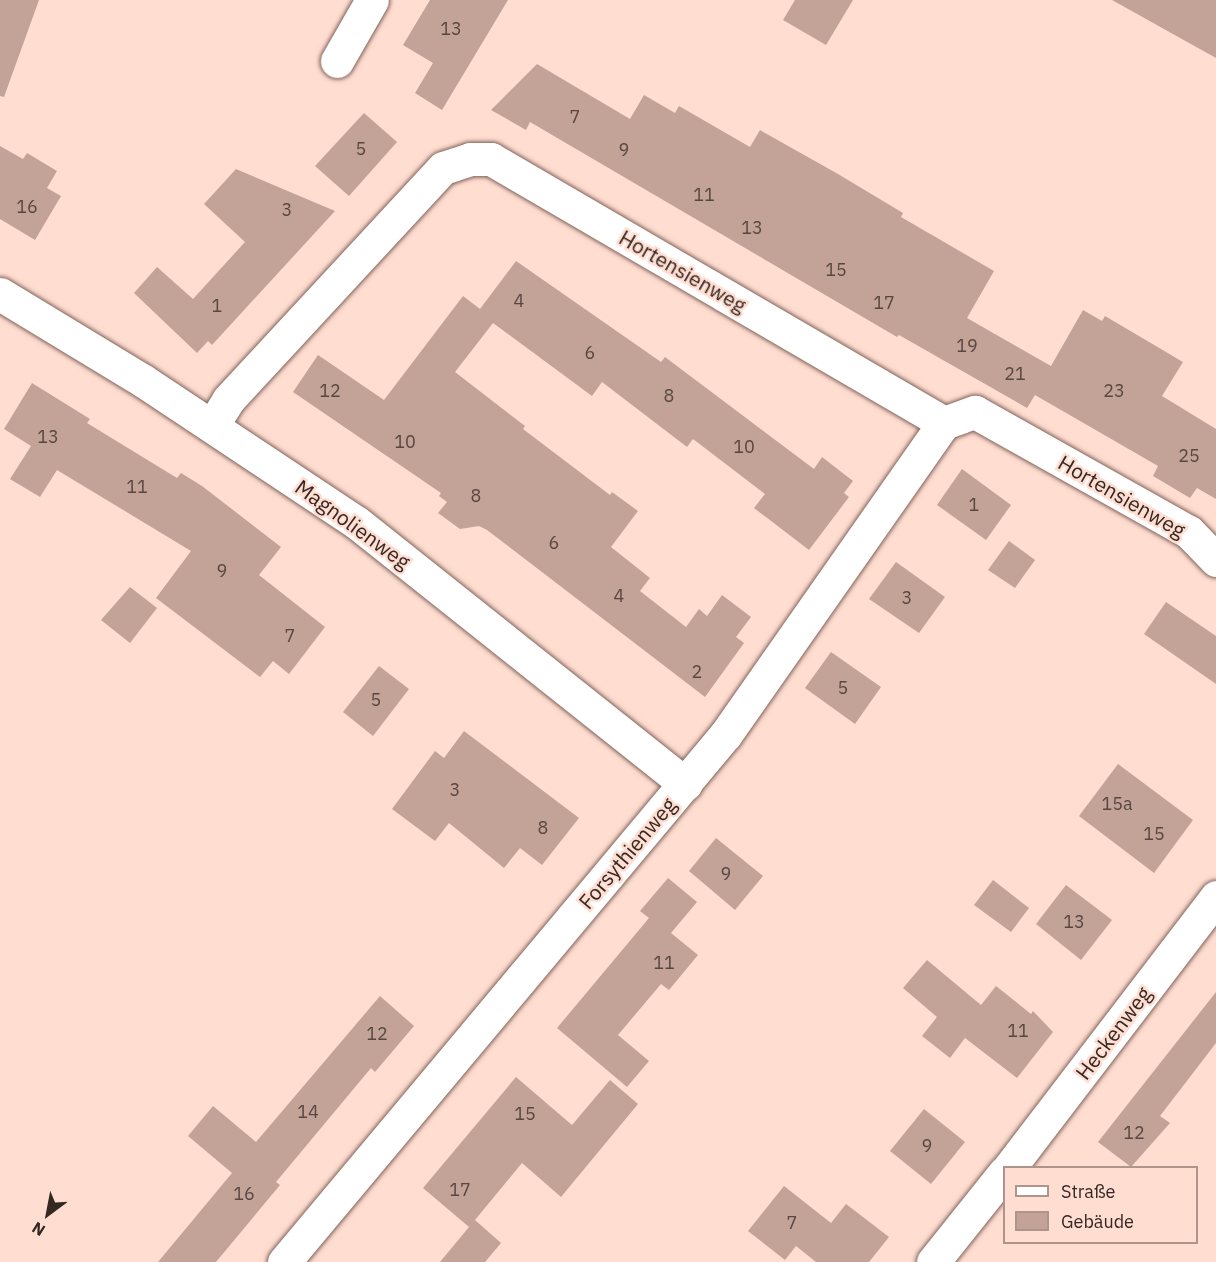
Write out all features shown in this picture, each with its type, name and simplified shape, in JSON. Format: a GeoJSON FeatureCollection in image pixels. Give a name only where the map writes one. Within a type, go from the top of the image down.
{"type":"FeatureCollection","features":[{"type":"Feature","properties":{"kind":"street"},"geometry":{"type":"LineString","coordinates":[[337,61],[372,0]]}},
{"type":"Feature","properties":{"kind":"street","name":"Hortensienweg"},"geometry":{"type":"LineString","coordinates":[[212,426],[228,400],[443,168],[470,159],[491,159],[944,423],[975,412],[1189,532],[1216,560]]}},
{"type":"Feature","properties":{"kind":"street","name":"Magnolienweg"},"geometry":{"type":"LineString","coordinates":[[0,294],[212,426],[357,522],[685,784]]}},
{"type":"Feature","properties":{"kind":"street","name":"Forsythienweg"},"geometry":{"type":"LineString","coordinates":[[284,1262],[726,734],[944,423]]}},
{"type":"Feature","properties":{"kind":"street","name":"Heckenweg"},"geometry":{"type":"LineString","coordinates":[[1010,1166],[1216,897]]}},
{"type":"Feature","properties":{"kind":"street"},"geometry":{"type":"LineString","coordinates":[[933,1262],[1003,1175]]}},
{"type":"Feature","properties":{"kind":"building"},"geometry":{"type":"Polygon","coordinates":[[[0,0],[39,0],[4,97],[0,96],[0,0]]]}},
{"type":"Feature","properties":{"kind":"building"},"geometry":{"type":"Polygon","coordinates":[[[430,0],[508,0],[442,110],[415,93],[433,63],[403,45],[430,0]]]}},
{"type":"Feature","properties":{"kind":"building"},"geometry":{"type":"Polygon","coordinates":[[[795,0],[853,0],[826,45],[783,20],[795,0]]]}},
{"type":"Feature","properties":{"kind":"building"},"geometry":{"type":"Polygon","coordinates":[[[1112,0],[1216,0],[1216,58],[1112,0]]]}},
{"type":"Feature","properties":{"kind":"building"},"geometry":{"type":"Polygon","coordinates":[[[537,64],[630,119],[644,95],[675,113],[679,106],[750,147],[760,130],[838,174],[903,213],[901,217],[994,271],[967,318],[1051,366],[1083,310],[1102,321],[1105,316],[1183,362],[1162,396],[1216,429],[1216,499],[1197,488],[1190,498],[1153,476],[1158,466],[1035,395],[1027,408],[899,335],[897,337],[530,122],[526,130],[491,110],[537,64]]]}},
{"type":"Feature","properties":{"kind":"building"},"geometry":{"type":"Polygon","coordinates":[[[364,113],[397,142],[349,196],[315,166],[364,113]]]}},
{"type":"Feature","properties":{"kind":"building"},"geometry":{"type":"Polygon","coordinates":[[[0,146],[23,159],[27,153],[57,171],[47,188],[61,196],[35,240],[0,219],[0,146]]]}},
{"type":"Feature","properties":{"kind":"building"},"geometry":{"type":"Polygon","coordinates":[[[236,169],[335,211],[212,345],[208,341],[197,353],[134,293],[157,267],[193,299],[245,242],[204,204],[236,169]]]}},
{"type":"Feature","properties":{"kind":"building"},"geometry":{"type":"Polygon","coordinates":[[[516,261],[661,362],[665,357],[814,469],[822,457],[853,481],[844,493],[849,497],[809,550],[754,508],[765,494],[693,439],[687,447],[602,382],[592,396],[493,323],[455,372],[525,426],[523,429],[610,495],[612,492],[638,511],[611,547],[650,578],[640,591],[686,627],[699,609],[707,616],[722,595],[751,617],[736,637],[744,643],[705,697],[487,530],[479,526],[460,529],[438,513],[447,502],[439,496],[441,493],[293,392],[318,355],[384,400],[463,296],[480,309],[516,261]]]}},
{"type":"Feature","properties":{"kind":"building"},"geometry":{"type":"Polygon","coordinates":[[[32,383],[90,419],[87,423],[177,478],[181,473],[202,486],[281,547],[259,575],[325,627],[289,674],[273,661],[260,677],[156,598],[191,551],[57,470],[40,497],[10,479],[31,446],[4,429],[32,383]]]}},
{"type":"Feature","properties":{"kind":"building"},"geometry":{"type":"Polygon","coordinates":[[[962,469],[1011,505],[986,540],[937,505],[962,469]]]}},
{"type":"Feature","properties":{"kind":"building"},"geometry":{"type":"Polygon","coordinates":[[[1009,541],[1035,560],[1015,588],[988,570],[1009,541]]]}},
{"type":"Feature","properties":{"kind":"building"},"geometry":{"type":"Polygon","coordinates":[[[896,562],[945,597],[919,633],[869,599],[896,562]]]}},
{"type":"Feature","properties":{"kind":"building"},"geometry":{"type":"Polygon","coordinates":[[[130,587],[157,608],[130,643],[101,620],[130,587]]]}},
{"type":"Feature","properties":{"kind":"building"},"geometry":{"type":"Polygon","coordinates":[[[1166,602],[1216,636],[1216,684],[1144,634],[1166,602]]]}},
{"type":"Feature","properties":{"kind":"building"},"geometry":{"type":"Polygon","coordinates":[[[831,652],[881,687],[855,724],[805,688],[831,652]]]}},
{"type":"Feature","properties":{"kind":"building"},"geometry":{"type":"Polygon","coordinates":[[[379,666],[409,689],[373,736],[343,712],[379,666]]]}},
{"type":"Feature","properties":{"kind":"building"},"geometry":{"type":"Polygon","coordinates":[[[464,731],[579,818],[542,865],[520,848],[504,868],[449,823],[435,841],[392,809],[435,751],[444,758],[464,731]]]}},
{"type":"Feature","properties":{"kind":"building"},"geometry":{"type":"Polygon","coordinates":[[[1118,764],[1193,820],[1154,873],[1079,816],[1118,764]]]}},
{"type":"Feature","properties":{"kind":"building"},"geometry":{"type":"Polygon","coordinates":[[[716,838],[763,876],[735,910],[689,871],[716,838]]]}},
{"type":"Feature","properties":{"kind":"building"},"geometry":{"type":"Polygon","coordinates":[[[668,878],[697,902],[671,933],[698,955],[669,990],[661,984],[618,1035],[649,1061],[627,1087],[557,1028],[649,918],[640,911],[668,878]]]}},
{"type":"Feature","properties":{"kind":"building"},"geometry":{"type":"Polygon","coordinates":[[[993,880],[1029,908],[1011,932],[974,905],[993,880]]]}},
{"type":"Feature","properties":{"kind":"building"},"geometry":{"type":"Polygon","coordinates":[[[1066,885],[1112,920],[1081,960],[1036,924],[1066,885]]]}},
{"type":"Feature","properties":{"kind":"building"},"geometry":{"type":"Polygon","coordinates":[[[927,960],[981,1005],[996,986],[1031,1014],[1033,1011],[1053,1032],[1017,1078],[965,1038],[950,1058],[922,1036],[937,1017],[903,988],[927,960]]]}},
{"type":"Feature","properties":{"kind":"building"},"geometry":{"type":"Polygon","coordinates":[[[1216,992],[1216,1043],[1160,1116],[1170,1123],[1132,1166],[1098,1142],[1216,992]]]}},
{"type":"Feature","properties":{"kind":"building"},"geometry":{"type":"Polygon","coordinates":[[[380,996],[414,1026],[375,1072],[371,1068],[276,1182],[280,1185],[216,1262],[158,1262],[232,1173],[188,1136],[213,1106],[256,1142],[380,996]]]}},
{"type":"Feature","properties":{"kind":"building"},"geometry":{"type":"Polygon","coordinates":[[[516,1077],[572,1125],[610,1080],[638,1104],[561,1197],[522,1163],[475,1220],[501,1243],[485,1262],[440,1262],[469,1227],[423,1188],[516,1077]]]}},
{"type":"Feature","properties":{"kind":"building"},"geometry":{"type":"Polygon","coordinates":[[[924,1109],[965,1142],[931,1184],[890,1151],[924,1109]]]}},
{"type":"Feature","properties":{"kind":"building"},"geometry":{"type":"Polygon","coordinates":[[[784,1186],[831,1223],[846,1204],[889,1237],[869,1262],[816,1262],[796,1246],[785,1260],[748,1231],[784,1186]]]}}]}
